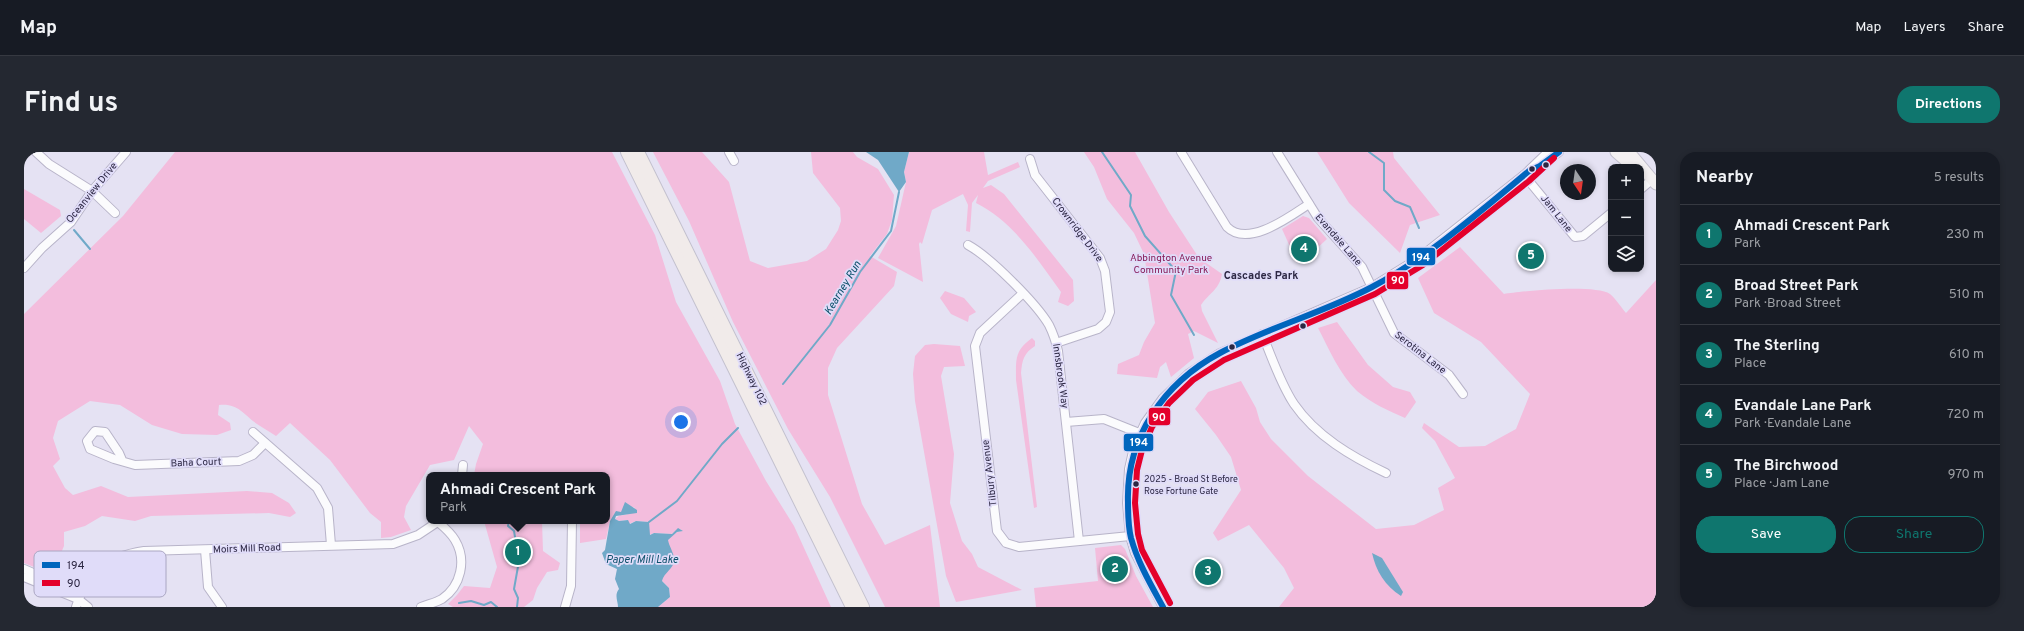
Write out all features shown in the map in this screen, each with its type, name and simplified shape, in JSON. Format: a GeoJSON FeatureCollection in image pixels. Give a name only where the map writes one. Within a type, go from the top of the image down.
{"type":"FeatureCollection","features":[{"type":"Feature","properties":{"kind":"highway","name":"Highway 102"},"geometry":{"type":"LineString","coordinates":[[627,152],[852,607]]}},
{"type":"Feature","properties":{"kind":"highway","name":"Highway 102"},"geometry":{"type":"LineString","coordinates":[[638,152],[863,607]]}},
{"type":"Feature","properties":{"kind":"main road"},"geometry":{"type":"LineString","coordinates":[[1616,152],[1630,164]]}},
{"type":"Feature","properties":{"kind":"main road"},"geometry":{"type":"LineString","coordinates":[[1629,152],[1647,183],[1656,193]]}},
{"type":"Feature","properties":{"kind":"street"},"geometry":{"type":"LineString","coordinates":[[36,152],[49,164],[92,191],[115,212]]}},
{"type":"Feature","properties":{"kind":"street","name":"Oceanview Drive"},"geometry":{"type":"LineString","coordinates":[[25,263],[71,222],[92,191],[126,152]]}},
{"type":"Feature","properties":{"kind":"street"},"geometry":{"type":"LineString","coordinates":[[729,152],[734,161]]}},
{"type":"Feature","properties":{"kind":"street"},"geometry":{"type":"LineString","coordinates":[[1181,152],[1227,227],[1237,234],[1250,235],[1282,221],[1309,204]]}},
{"type":"Feature","properties":{"kind":"street","name":"Evandale Lane"},"geometry":{"type":"LineString","coordinates":[[1277,152],[1322,223],[1362,267],[1372,287]]}},
{"type":"Feature","properties":{"kind":"street"},"geometry":{"type":"LineString","coordinates":[[1163,607],[1135,553],[1130,536],[1127,486],[1129,469],[1139,433],[1163,398],[1188,374],[1220,353],[1372,287],[1419,258],[1526,173],[1548,152]]}},
{"type":"Feature","properties":{"kind":"street"},"geometry":{"type":"LineString","coordinates":[[1526,173],[1540,166],[1559,152]]}},
{"type":"Feature","properties":{"kind":"street","name":"Crownridge Drive"},"geometry":{"type":"LineString","coordinates":[[1030,159],[1035,175],[1100,258],[1105,271],[1110,312],[1106,322],[1098,329],[1056,343]]}},
{"type":"Feature","properties":{"kind":"street","name":"Jam Lane"},"geometry":{"type":"LineString","coordinates":[[1526,173],[1575,237],[1584,236],[1608,216]]}},
{"type":"Feature","properties":{"kind":"street","name":"Innsbrook Way"},"geometry":{"type":"LineString","coordinates":[[968,245],[980,252],[992,262],[1022,294],[1045,320],[1056,343],[1079,541]]}},
{"type":"Feature","properties":{"kind":"street","name":"Serotina Lane"},"geometry":{"type":"LineString","coordinates":[[1372,287],[1394,333],[1449,375],[1463,394]]}},
{"type":"Feature","properties":{"kind":"street","name":"Tilbury Avenue"},"geometry":{"type":"LineString","coordinates":[[1022,294],[980,333],[975,346],[996,526],[1003,540],[1015,547],[1130,536]]}},
{"type":"Feature","properties":{"kind":"street"},"geometry":{"type":"LineString","coordinates":[[1262,334],[1286,388],[1305,417],[1323,435],[1357,460],[1386,473]]}},
{"type":"Feature","properties":{"kind":"street"},"geometry":{"type":"LineString","coordinates":[[1066,422],[1104,419],[1139,433]]}},
{"type":"Feature","properties":{"kind":"street"},"geometry":{"type":"LineString","coordinates":[[253,432],[309,480],[323,496],[330,516],[331,545]]}},
{"type":"Feature","properties":{"kind":"street","name":"Baha Court"},"geometry":{"type":"LineString","coordinates":[[122,460],[135,465],[239,462],[253,456],[265,443]]}},
{"type":"Feature","properties":{"kind":"street"},"geometry":{"type":"LineString","coordinates":[[462,472],[463,465]]}},
{"type":"Feature","properties":{"kind":"street","name":"Moirs Mill Road"},"geometry":{"type":"LineString","coordinates":[[144,551],[393,544],[418,535],[434,524]]}},
{"type":"Feature","properties":{"kind":"street"},"geometry":{"type":"LineString","coordinates":[[421,607],[446,595],[456,583],[461,568],[460,552],[455,539],[442,524]]}},
{"type":"Feature","properties":{"kind":"street"},"geometry":{"type":"LineString","coordinates":[[565,607],[571,586],[572,524]]}},
{"type":"Feature","properties":{"kind":"street"},"geometry":{"type":"LineString","coordinates":[[205,550],[208,587],[222,607]]}},
{"type":"Feature","properties":{"kind":"street"},"geometry":{"type":"LineString","coordinates":[[77,603],[88,607]]}},
{"type":"Feature","properties":{"kind":"green space"},"geometry":{"type":"Polygon","coordinates":[[[175,152],[612,152],[655,235],[676,302],[720,381],[735,424],[766,481],[794,526],[831,607],[658,607],[670,597],[669,588],[662,581],[663,575],[674,559],[667,540],[677,532],[682,531],[680,529],[672,534],[654,533],[649,535],[649,522],[636,521],[629,524],[627,520],[619,521],[615,519],[620,515],[630,513],[635,509],[634,507],[621,512],[610,521],[610,472],[475,472],[483,444],[469,426],[454,460],[430,465],[406,506],[404,517],[411,530],[391,537],[381,538],[381,522],[370,513],[330,460],[290,423],[276,436],[257,424],[236,407],[226,405],[219,405],[218,415],[230,423],[231,430],[217,435],[182,434],[152,425],[120,405],[90,401],[58,421],[53,438],[60,459],[53,466],[65,488],[73,495],[101,486],[128,497],[247,491],[272,493],[289,503],[296,513],[290,517],[269,513],[151,516],[135,521],[102,516],[85,526],[64,532],[64,546],[62,551],[34,551],[34,567],[24,563],[24,314],[123,216],[175,152]]]}},
{"type":"Feature","properties":{"kind":"green space"},"geometry":{"type":"Polygon","coordinates":[[[653,152],[702,152],[729,182],[750,261],[768,268],[807,261],[826,249],[838,230],[841,221],[840,208],[813,173],[811,152],[853,152],[857,157],[878,169],[894,195],[892,220],[887,234],[870,256],[897,272],[894,286],[837,348],[828,368],[828,395],[862,504],[885,545],[930,525],[940,607],[885,607],[830,497],[788,429],[733,322],[689,221],[653,152]]]}},
{"type":"Feature","properties":{"kind":"green space"},"geometry":{"type":"Polygon","coordinates":[[[909,152],[984,152],[988,175],[1018,162],[1020,167],[988,181],[983,188],[991,185],[1004,194],[1073,280],[1074,301],[1068,306],[1058,302],[1061,292],[1034,254],[1002,220],[976,203],[978,195],[972,203],[970,232],[966,231],[968,205],[963,194],[932,210],[922,244],[920,242],[919,244],[923,282],[878,258],[896,226],[906,182],[904,172],[909,152]]]}},
{"type":"Feature","properties":{"kind":"green space","name":"Abbington Avenue Community Park"},"geometry":{"type":"Polygon","coordinates":[[[1084,152],[1135,152],[1169,212],[1199,258],[1222,274],[1219,284],[1201,305],[1202,311],[1218,343],[1194,331],[1188,334],[1194,358],[1171,377],[1166,362],[1160,367],[1157,378],[1117,374],[1118,364],[1139,355],[1144,342],[1155,323],[1144,254],[1134,233],[1107,199],[1094,167],[1084,152]]]}},
{"type":"Feature","properties":{"kind":"green space"},"geometry":{"type":"Polygon","coordinates":[[[1317,152],[1393,152],[1394,158],[1440,215],[1410,225],[1400,253],[1349,203],[1317,152]]]}},
{"type":"Feature","properties":{"kind":"green space"},"geometry":{"type":"Polygon","coordinates":[[[24,189],[60,210],[61,216],[41,233],[24,219],[24,189]]]}},
{"type":"Feature","properties":{"kind":"green space"},"geometry":{"type":"Polygon","coordinates":[[[1303,216],[1309,218],[1327,239],[1302,262],[1296,260],[1282,229],[1303,216]]]}},
{"type":"Feature","properties":{"kind":"green space"},"geometry":{"type":"Polygon","coordinates":[[[1460,247],[1504,294],[1558,289],[1590,289],[1610,294],[1626,313],[1656,280],[1656,607],[1279,607],[1294,588],[1284,568],[1249,525],[1218,541],[1213,533],[1241,490],[1231,457],[1195,409],[1208,392],[1241,381],[1256,408],[1260,422],[1271,439],[1308,476],[1376,529],[1414,525],[1444,510],[1438,488],[1455,478],[1435,441],[1422,428],[1424,423],[1459,447],[1485,446],[1516,429],[1530,394],[1481,342],[1434,313],[1418,278],[1460,247]]]}},
{"type":"Feature","properties":{"kind":"green space"},"geometry":{"type":"Polygon","coordinates":[[[945,291],[964,298],[976,312],[969,316],[968,322],[951,314],[940,298],[945,291]]]}},
{"type":"Feature","properties":{"kind":"green space"},"geometry":{"type":"Polygon","coordinates":[[[1337,322],[1368,365],[1393,387],[1410,392],[1416,402],[1405,418],[1386,410],[1368,399],[1357,391],[1345,377],[1318,328],[1337,322]]]}},
{"type":"Feature","properties":{"kind":"green space"},"geometry":{"type":"Polygon","coordinates":[[[1032,338],[1035,341],[1035,346],[1028,351],[1024,357],[1021,373],[1037,507],[1034,508],[1016,380],[1017,356],[1022,347],[1032,338]]]}},
{"type":"Feature","properties":{"kind":"green space"},"geometry":{"type":"Polygon","coordinates":[[[934,344],[960,346],[965,366],[944,367],[941,376],[954,454],[950,503],[962,541],[972,554],[978,567],[1022,590],[956,602],[946,576],[915,401],[913,374],[915,356],[925,345],[934,344]]]}},
{"type":"Feature","properties":{"kind":"green space"},"geometry":{"type":"Polygon","coordinates":[[[485,524],[542,524],[543,551],[560,563],[558,570],[547,572],[537,588],[533,600],[524,607],[453,607],[448,604],[464,586],[490,588],[497,567],[485,524]]]}},
{"type":"Feature","properties":{"kind":"green space"},"geometry":{"type":"Polygon","coordinates":[[[580,524],[609,524],[606,539],[580,543],[580,524]]]}},
{"type":"Feature","properties":{"kind":"green space"},"geometry":{"type":"Polygon","coordinates":[[[1121,545],[1125,549],[1136,576],[1153,607],[1036,607],[1034,588],[1098,581],[1095,548],[1121,545]]]}},
{"type":"Feature","properties":{"kind":"water"},"geometry":{"type":"Polygon","coordinates":[[[866,152],[909,152],[904,172],[906,182],[899,192],[878,160],[866,152]]]}},
{"type":"Feature","properties":{"kind":"water","name":"Paper Mill Lake"},"geometry":{"type":"Polygon","coordinates":[[[625,502],[637,510],[637,513],[616,516],[615,519],[619,521],[628,520],[630,524],[636,521],[649,522],[650,535],[654,533],[672,534],[678,528],[683,531],[677,532],[668,540],[674,562],[662,581],[669,588],[670,597],[658,607],[618,607],[616,596],[619,589],[615,579],[617,569],[606,564],[602,553],[605,550],[610,521],[616,511],[621,512],[625,502]]]}},
{"type":"Feature","properties":{"kind":"water"},"geometry":{"type":"Polygon","coordinates":[[[1372,553],[1382,558],[1403,592],[1401,596],[1390,588],[1382,578],[1372,553]]]}},
{"type":"Feature","properties":{"kind":"waterway"},"geometry":{"type":"LineString","coordinates":[[1102,152],[1131,195],[1130,206],[1145,236],[1176,271],[1171,295],[1194,335]]}},
{"type":"Feature","properties":{"kind":"waterway"},"geometry":{"type":"LineString","coordinates":[[1369,152],[1384,163],[1384,190],[1395,201],[1410,207],[1419,228]]}},
{"type":"Feature","properties":{"kind":"waterway","name":"Kearney Run"},"geometry":{"type":"LineString","coordinates":[[783,384],[830,325],[860,272],[891,231],[899,192]]}},
{"type":"Feature","properties":{"kind":"waterway"},"geometry":{"type":"LineString","coordinates":[[74,230],[90,249]]}},
{"type":"Feature","properties":{"kind":"waterway","name":"Kearney Run"},"geometry":{"type":"LineString","coordinates":[[649,522],[677,501],[722,444],[738,428]]}},
{"type":"Feature","properties":{"kind":"waterway"},"geometry":{"type":"LineString","coordinates":[[508,524],[508,526],[514,531],[519,561],[514,589],[518,598],[517,607]]}},
{"type":"Feature","properties":{"kind":"waterway"},"geometry":{"type":"LineString","coordinates":[[459,603],[471,601],[484,605],[491,602],[497,607]]}},
{"type":"Feature","properties":{"kind":"transit line","name":"194"},"geometry":{"type":"LineString","coordinates":[[1163,607],[1137,556],[1129,529],[1128,502],[1129,478],[1141,434],[1152,414],[1166,396],[1200,365],[1220,353],[1258,335],[1334,305],[1372,287],[1413,263],[1453,233],[1529,171],[1540,166],[1559,152]]}},
{"type":"Feature","properties":{"kind":"transit line","name":"90"},"geometry":{"type":"LineString","coordinates":[[1170,603],[1142,550],[1138,534],[1135,503],[1137,470],[1142,450],[1152,427],[1169,403],[1193,380],[1224,360],[1375,294],[1423,265],[1529,181],[1554,158]]}},
{"type":"Feature","properties":{"kind":"place","name":"Evandale Lane Park"},"geometry":{"type":"Point","coordinates":[1304,249]}},
{"type":"Feature","properties":{"kind":"place","name":"The Birchwood"},"geometry":{"type":"Point","coordinates":[1531,256]}},
{"type":"Feature","properties":{"kind":"place","name":"2025 - Broad St Before Rose Fortune Gate"},"geometry":{"type":"Point","coordinates":[1136,484]}},
{"type":"Feature","properties":{"kind":"place","name":"Ahmadi Crescent Park"},"geometry":{"type":"Point","coordinates":[518,552]}},
{"type":"Feature","properties":{"kind":"place","name":"Broad Street Park"},"geometry":{"type":"Point","coordinates":[1115,569]}},
{"type":"Feature","properties":{"kind":"place","name":"The Sterling"},"geometry":{"type":"Point","coordinates":[1208,572]}},
{"type":"Feature","properties":{"kind":"district","name":"Cascades Park"},"geometry":{"type":"Point","coordinates":[1261,276]}}]}
